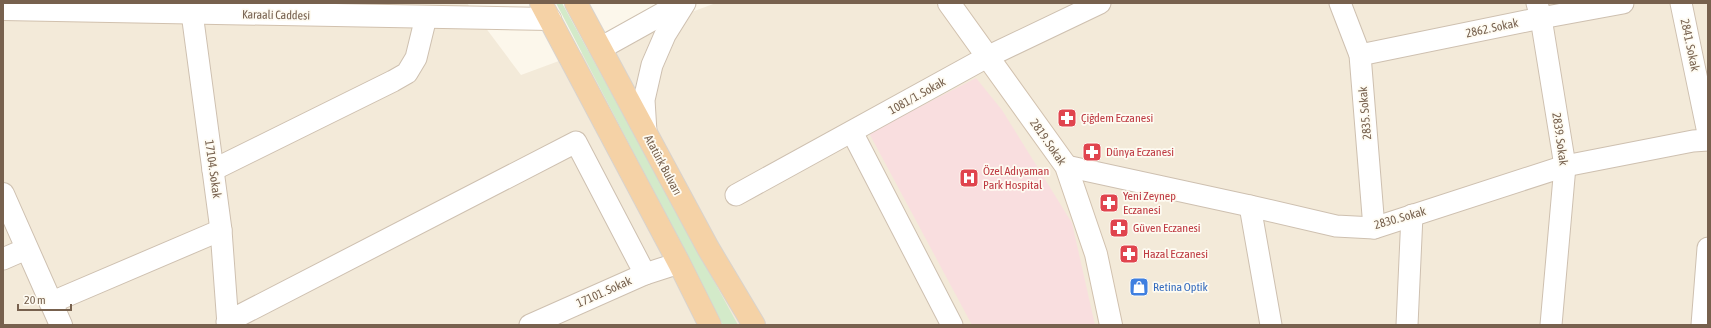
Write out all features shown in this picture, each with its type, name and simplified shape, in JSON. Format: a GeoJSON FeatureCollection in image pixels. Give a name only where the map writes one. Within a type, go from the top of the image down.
{"type":"FeatureCollection","features":[{"type":"Feature","properties":{"kind":"highway","name":"Atatürk Bulvarı"},"geometry":{"type":"LineString","coordinates":[[576,3],[708,248],[754,325]]}},
{"type":"Feature","properties":{"kind":"highway"},"geometry":{"type":"LineString","coordinates":[[545,11],[679,263],[710,325]]}},
{"type":"Feature","properties":{"kind":"main road"},"geometry":{"type":"LineString","coordinates":[[600,48],[683,3]]}},
{"type":"Feature","properties":{"kind":"main road","name":"2819. Sokak"},"geometry":{"type":"LineString","coordinates":[[949,3],[1066,166],[1096,254],[1111,325]]}},
{"type":"Feature","properties":{"kind":"main road","name":"Karaali Caddesi"},"geometry":{"type":"LineString","coordinates":[[3,9],[426,17],[545,11]]}},
{"type":"Feature","properties":{"kind":"main road"},"geometry":{"type":"LineString","coordinates":[[3,194],[26,249],[61,325]]}},
{"type":"Feature","properties":{"kind":"street"},"geometry":{"type":"LineString","coordinates":[[646,132],[644,100],[652,66],[665,35],[683,3]]}},
{"type":"Feature","properties":{"kind":"street","name":"1081/1. Sokak"},"geometry":{"type":"LineString","coordinates":[[736,195],[987,57],[1100,3]]}},
{"type":"Feature","properties":{"kind":"street","name":"2835. Sokak"},"geometry":{"type":"LineString","coordinates":[[1340,3],[1360,55],[1374,228]]}},
{"type":"Feature","properties":{"kind":"street","name":"2862. Sokak"},"geometry":{"type":"LineString","coordinates":[[1360,55],[1539,10],[1623,3]]}},
{"type":"Feature","properties":{"kind":"street","name":"2841. Sokak"},"geometry":{"type":"LineString","coordinates":[[1681,3],[1708,134]]}},
{"type":"Feature","properties":{"kind":"street","name":"2839. Sokak"},"geometry":{"type":"LineString","coordinates":[[1539,10],[1565,166],[1551,325]]}},
{"type":"Feature","properties":{"kind":"street","name":"17104. Sokak"},"geometry":{"type":"LineString","coordinates":[[192,13],[221,230],[228,323]]}},
{"type":"Feature","properties":{"kind":"street"},"geometry":{"type":"LineString","coordinates":[[213,170],[393,82],[407,73],[416,58],[426,17]]}},
{"type":"Feature","properties":{"kind":"street"},"geometry":{"type":"LineString","coordinates":[[852,132],[952,325]]}},
{"type":"Feature","properties":{"kind":"street","name":"2830. Sokak"},"geometry":{"type":"LineString","coordinates":[[1066,166],[1336,226],[1374,228],[1565,166],[1693,141],[1708,140]]}},
{"type":"Feature","properties":{"kind":"street"},"geometry":{"type":"LineString","coordinates":[[228,323],[576,142],[645,274]]}},
{"type":"Feature","properties":{"kind":"street"},"geometry":{"type":"LineString","coordinates":[[1250,206],[1271,325]]}},
{"type":"Feature","properties":{"kind":"street"},"geometry":{"type":"LineString","coordinates":[[1408,325],[1412,215]]}},
{"type":"Feature","properties":{"kind":"street"},"geometry":{"type":"LineString","coordinates":[[50,303],[221,230]]}},
{"type":"Feature","properties":{"kind":"street"},"geometry":{"type":"LineString","coordinates":[[1705,314],[1708,248]]}},
{"type":"Feature","properties":{"kind":"street"},"geometry":{"type":"LineString","coordinates":[[3,259],[26,249]]}},
{"type":"Feature","properties":{"kind":"street","name":"17101. Sokak"},"geometry":{"type":"LineString","coordinates":[[530,325],[645,274],[679,263]]}},
{"type":"Feature","properties":{"kind":"shaded area"},"geometry":{"type":"Polygon","coordinates":[[[3,3],[467,3],[521,75],[716,3],[1708,3],[1708,325],[3,325],[3,3]]]}},
{"type":"Feature","properties":{"kind":"shaded area","name":"Özel Adıyaman Park Hospital"},"geometry":{"type":"Polygon","coordinates":[[[976,78],[1002,110],[1072,223],[1095,325],[972,325],[869,133],[976,78]]]}},
{"type":"Feature","properties":{"kind":"green space"},"geometry":{"type":"Polygon","coordinates":[[[556,3],[562,3],[738,325],[723,325],[556,3]]]}},
{"type":"Feature","properties":{"kind":"place","name":"Çiğdem Eczanesi"},"geometry":{"type":"Point","coordinates":[1067,118]}},
{"type":"Feature","properties":{"kind":"place","name":"Dünya Eczanesi"},"geometry":{"type":"Point","coordinates":[1092,152]}},
{"type":"Feature","properties":{"kind":"place","name":"Özel Adıyaman Park Hospital"},"geometry":{"type":"Point","coordinates":[969,178]}},
{"type":"Feature","properties":{"kind":"place","name":"Yeni Zeynep Eczanesi"},"geometry":{"type":"Point","coordinates":[1109,203]}},
{"type":"Feature","properties":{"kind":"place","name":"Güven Eczanesi"},"geometry":{"type":"Point","coordinates":[1119,228]}},
{"type":"Feature","properties":{"kind":"place","name":"Hazal Eczanesi"},"geometry":{"type":"Point","coordinates":[1129,254]}},
{"type":"Feature","properties":{"kind":"place","name":"Retina Optik"},"geometry":{"type":"Point","coordinates":[1139,287]}}]}
